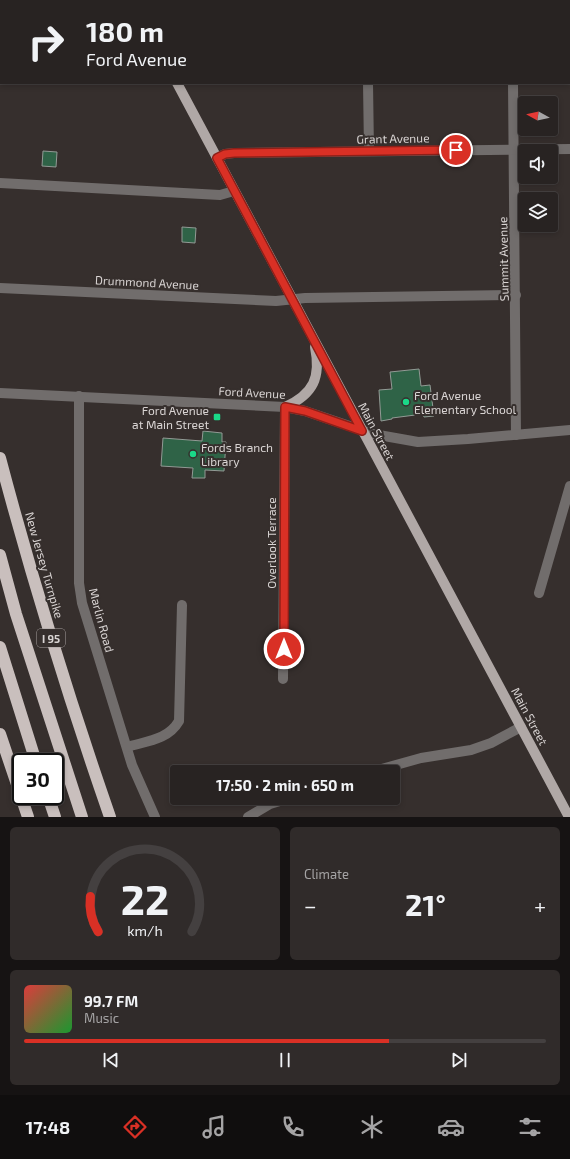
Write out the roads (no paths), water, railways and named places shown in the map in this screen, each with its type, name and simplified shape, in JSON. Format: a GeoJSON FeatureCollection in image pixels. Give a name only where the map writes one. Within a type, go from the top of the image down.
{"type":"FeatureCollection","features":[{"type":"Feature","properties":{"kind":"highway","name":"New Jersey Turnpike"},"geometry":{"type":"LineString","coordinates":[[0,458],[62,672],[110,817]]}},
{"type":"Feature","properties":{"kind":"highway","name":"I 95"},"geometry":{"type":"LineString","coordinates":[[0,555],[16,614],[82,817]]}},
{"type":"Feature","properties":{"kind":"highway"},"geometry":{"type":"LineString","coordinates":[[0,648],[33,753]]}},
{"type":"Feature","properties":{"kind":"highway"},"geometry":{"type":"LineString","coordinates":[[0,734],[28,817]]}},
{"type":"Feature","properties":{"kind":"highway"},"geometry":{"type":"LineString","coordinates":[[51,805],[55,817]]}},
{"type":"Feature","properties":{"kind":"main road","name":"Main Street"},"geometry":{"type":"LineString","coordinates":[[177,84],[569,817]]}},
{"type":"Feature","properties":{"kind":"main road"},"geometry":{"type":"LineString","coordinates":[[285,407],[303,397],[314,384],[317,365],[312,337]]}},
{"type":"Feature","properties":{"kind":"street"},"geometry":{"type":"LineString","coordinates":[[368,84],[369,152]]}},
{"type":"Feature","properties":{"kind":"street","name":"Summit Avenue"},"geometry":{"type":"LineString","coordinates":[[513,84],[516,435]]}},
{"type":"Feature","properties":{"kind":"street","name":"Grant Avenue"},"geometry":{"type":"LineString","coordinates":[[217,158],[225,154],[234,153],[570,149]]}},
{"type":"Feature","properties":{"kind":"street"},"geometry":{"type":"LineString","coordinates":[[0,184],[220,195],[234,191]]}},
{"type":"Feature","properties":{"kind":"street","name":"Drummond Avenue"},"geometry":{"type":"LineString","coordinates":[[0,288],[276,301],[305,298],[516,295]]}},
{"type":"Feature","properties":{"kind":"street","name":"Ford Avenue"},"geometry":{"type":"LineString","coordinates":[[5,393],[285,407],[305,411],[362,431],[396,439],[428,442],[570,430]]}},
{"type":"Feature","properties":{"kind":"street","name":"Marlin Road"},"geometry":{"type":"LineString","coordinates":[[79,396],[79,583],[82,603],[138,780],[155,817]]}},
{"type":"Feature","properties":{"kind":"street","name":"Overlook Terrace"},"geometry":{"type":"LineString","coordinates":[[283,679],[285,407]]}},
{"type":"Feature","properties":{"kind":"street"},"geometry":{"type":"LineString","coordinates":[[539,593],[570,486]]}},
{"type":"Feature","properties":{"kind":"street"},"geometry":{"type":"LineString","coordinates":[[127,746],[161,738],[174,729],[179,721],[182,605]]}},
{"type":"Feature","properties":{"kind":"street"},"geometry":{"type":"LineString","coordinates":[[396,765],[421,758],[470,750],[491,743],[521,727]]}},
{"type":"Feature","properties":{"kind":"street"},"geometry":{"type":"LineString","coordinates":[[248,817],[268,805]]}},
{"type":"Feature","properties":{"kind":"place","name":"Ford Avenue Elementary School"},"geometry":{"type":"Point","coordinates":[406,402]}},
{"type":"Feature","properties":{"kind":"place","name":"Ford Avenue at Main Street"},"geometry":{"type":"Point","coordinates":[217,417]}},
{"type":"Feature","properties":{"kind":"place","name":"Fords Branch Library"},"geometry":{"type":"Point","coordinates":[193,454]}}]}
